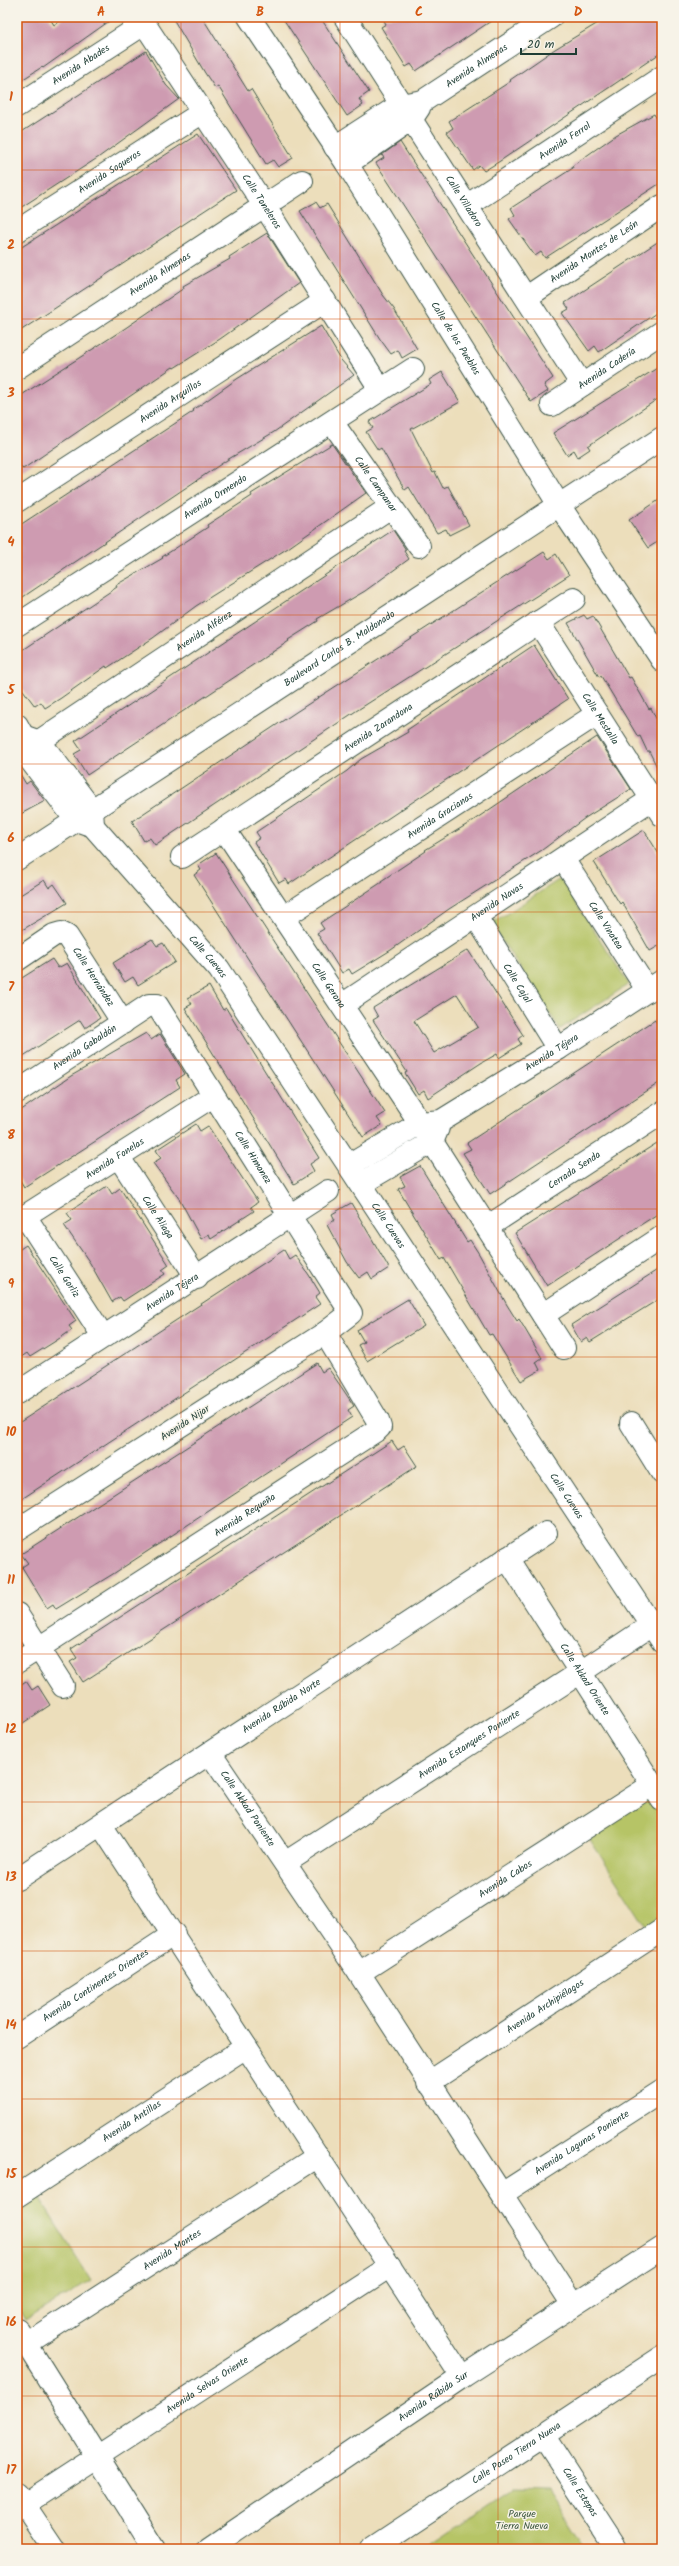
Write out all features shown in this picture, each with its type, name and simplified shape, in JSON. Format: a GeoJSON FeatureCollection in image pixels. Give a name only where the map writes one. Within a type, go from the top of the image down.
{"type":"FeatureCollection","features":[{"type":"Feature","properties":{"kind":"street","name":"Calle de los Pueblos"},"geometry":{"type":"LineString","coordinates":[[249,17],[341,156],[559,505],[662,660]]}},
{"type":"Feature","properties":{"kind":"street","name":"Calle Villadoro"},"geometry":{"type":"LineString","coordinates":[[346,17],[406,113],[468,204],[582,385]]}},
{"type":"Feature","properties":{"kind":"street","name":"Avenida Almenas"},"geometry":{"type":"LineString","coordinates":[[341,156],[550,17]]}},
{"type":"Feature","properties":{"kind":"street","name":"Avenida Abades"},"geometry":{"type":"LineString","coordinates":[[17,106],[142,21]]}},
{"type":"Feature","properties":{"kind":"street","name":"Calle Toneleros"},"geometry":{"type":"LineString","coordinates":[[142,21],[264,205],[380,389]]}},
{"type":"Feature","properties":{"kind":"street","name":"Avenida Ferrol"},"geometry":{"type":"LineString","coordinates":[[468,204],[662,77]]}},
{"type":"Feature","properties":{"kind":"street","name":"Avenida Sogueros"},"geometry":{"type":"LineString","coordinates":[[17,231],[203,112]]}},
{"type":"Feature","properties":{"kind":"street","name":"Avenida Almenas"},"geometry":{"type":"LineString","coordinates":[[17,368],[302,181]]}},
{"type":"Feature","properties":{"kind":"street","name":"Avenida Montes de León"},"geometry":{"type":"LineString","coordinates":[[526,297],[662,206]]}},
{"type":"Feature","properties":{"kind":"street","name":"Avenida Arquillos"},"geometry":{"type":"LineString","coordinates":[[17,501],[325,301]]}},
{"type":"Feature","properties":{"kind":"street","name":"Avenida Cadería"},"geometry":{"type":"LineString","coordinates":[[552,405],[662,332]]}},
{"type":"Feature","properties":{"kind":"street","name":"Avenida Ormendo"},"geometry":{"type":"LineString","coordinates":[[17,625],[413,369]]}},
{"type":"Feature","properties":{"kind":"street","name":"Calle Campanar"},"geometry":{"type":"LineString","coordinates":[[332,422],[419,546]]}},
{"type":"Feature","properties":{"kind":"street","name":"Boulevard Carlos B. Maldonado"},"geometry":{"type":"LineString","coordinates":[[17,859],[87,819],[662,438]]}},
{"type":"Feature","properties":{"kind":"street","name":"Avenida Alférez"},"geometry":{"type":"LineString","coordinates":[[24,742],[392,506]]}},
{"type":"Feature","properties":{"kind":"street","name":"Avenida Zarandona"},"geometry":{"type":"LineString","coordinates":[[182,857],[574,599]]}},
{"type":"Feature","properties":{"kind":"street","name":"Calle Mestalla"},"geometry":{"type":"LineString","coordinates":[[538,622],[657,807]]}},
{"type":"Feature","properties":{"kind":"street","name":"Avenida Gracianas"},"geometry":{"type":"LineString","coordinates":[[284,917],[596,714]]}},
{"type":"Feature","properties":{"kind":"street","name":"Calle Cuevas"},"geometry":{"type":"LineString","coordinates":[[24,742],[87,819],[219,969],[658,1628]]}},
{"type":"Feature","properties":{"kind":"street","name":"Avenida Navas"},"geometry":{"type":"LineString","coordinates":[[342,1005],[476,918],[563,859],[657,807]]}},
{"type":"Feature","properties":{"kind":"street","name":"Calle Gerona"},"geometry":{"type":"LineString","coordinates":[[224,829],[342,1005],[430,1122]]}},
{"type":"Feature","properties":{"kind":"street","name":"Calle Vinatea"},"geometry":{"type":"LineString","coordinates":[[563,859],[655,986]]}},
{"type":"Feature","properties":{"kind":"street","name":"Calle Cajal"},"geometry":{"type":"LineString","coordinates":[[476,918],[558,1049]]}},
{"type":"Feature","properties":{"kind":"street","name":"Calle Hernández"},"geometry":{"type":"LineString","coordinates":[[17,960],[60,933],[67,936],[123,1023]]}},
{"type":"Feature","properties":{"kind":"street","name":"Avenida Téjera"},"geometry":{"type":"LineString","coordinates":[[350,1165],[430,1122],[558,1049],[655,986]]}},
{"type":"Feature","properties":{"kind":"street","name":"Avenida Gabaldón"},"geometry":{"type":"LineString","coordinates":[[17,1092],[153,1004]]}},
{"type":"Feature","properties":{"kind":"street","name":"Calle Himanez"},"geometry":{"type":"LineString","coordinates":[[153,1004],[157,1005],[351,1313]]}},
{"type":"Feature","properties":{"kind":"street","name":"Avenida Fonelas"},"geometry":{"type":"LineString","coordinates":[[21,1219],[213,1096]]}},
{"type":"Feature","properties":{"kind":"street","name":"Cerrada Senda"},"geometry":{"type":"LineString","coordinates":[[487,1227],[662,1113]]}},
{"type":"Feature","properties":{"kind":"street"},"geometry":{"type":"LineString","coordinates":[[430,1122],[432,1142],[564,1348]]}},
{"type":"Feature","properties":{"kind":"street"},"geometry":{"type":"LineString","coordinates":[[362,1183],[432,1142]]}},
{"type":"Feature","properties":{"kind":"street","name":"Calle Aliaga"},"geometry":{"type":"LineString","coordinates":[[118,1156],[197,1278]]}},
{"type":"Feature","properties":{"kind":"street","name":"Avenida Téjera"},"geometry":{"type":"LineString","coordinates":[[17,1393],[328,1192]]}},
{"type":"Feature","properties":{"kind":"street","name":"Calle Gorliz"},"geometry":{"type":"LineString","coordinates":[[21,1219],[103,1336]]}},
{"type":"Feature","properties":{"kind":"street"},"geometry":{"type":"LineString","coordinates":[[543,1315],[662,1238]]}},
{"type":"Feature","properties":{"kind":"street","name":"Avenida Nijar"},"geometry":{"type":"LineString","coordinates":[[17,1530],[325,1333],[351,1313]]}},
{"type":"Feature","properties":{"kind":"street","name":"Avenida Requeña"},"geometry":{"type":"LineString","coordinates":[[17,1662],[380,1427],[378,1421],[325,1333]]}},
{"type":"Feature","properties":{"kind":"street"},"geometry":{"type":"LineString","coordinates":[[631,1423],[660,1465]]}},
{"type":"Feature","properties":{"kind":"street","name":"Avenida Rábida Norte"},"geometry":{"type":"LineString","coordinates":[[17,1879],[546,1533]]}},
{"type":"Feature","properties":{"kind":"street","name":"Calle Akkad Oriente"},"geometry":{"type":"LineString","coordinates":[[507,1558],[657,1793]]}},
{"type":"Feature","properties":{"kind":"street"},"geometry":{"type":"LineString","coordinates":[[17,1614],[64,1686]]}},
{"type":"Feature","properties":{"kind":"street","name":"Avenida Estanques Poniente"},"geometry":{"type":"LineString","coordinates":[[285,1863],[581,1672],[658,1628]]}},
{"type":"Feature","properties":{"kind":"street","name":"Calle Akkad Poniente"},"geometry":{"type":"LineString","coordinates":[[210,1753],[359,1973],[428,2083],[502,2194],[572,2305]]}},
{"type":"Feature","properties":{"kind":"street","name":"Avenida Cabos"},"geometry":{"type":"LineString","coordinates":[[359,1973],[657,1793]]}},
{"type":"Feature","properties":{"kind":"street"},"geometry":{"type":"LineString","coordinates":[[101,1825],[174,1934],[246,2047],[462,2377]]}},
{"type":"Feature","properties":{"kind":"street","name":"Avenida Archipiélagos"},"geometry":{"type":"LineString","coordinates":[[428,2083],[662,1930]]}},
{"type":"Feature","properties":{"kind":"street","name":"Avenida Continentes Orientes"},"geometry":{"type":"LineString","coordinates":[[17,2037],[174,1934]]}},
{"type":"Feature","properties":{"kind":"street","name":"Avenida Antillas"},"geometry":{"type":"LineString","coordinates":[[17,2196],[246,2047]]}},
{"type":"Feature","properties":{"kind":"street","name":"Avenida Lagunas Poniente"},"geometry":{"type":"LineString","coordinates":[[502,2194],[662,2090]]}},
{"type":"Feature","properties":{"kind":"street","name":"Avenida Montes"},"geometry":{"type":"LineString","coordinates":[[22,2337],[318,2156]]}},
{"type":"Feature","properties":{"kind":"street","name":"Avenida Rábida Sur"},"geometry":{"type":"LineString","coordinates":[[208,2549],[462,2377],[662,2248]]}},
{"type":"Feature","properties":{"kind":"street","name":"Avenida Selvas Oriente"},"geometry":{"type":"LineString","coordinates":[[19,2502],[97,2456],[390,2266]]}},
{"type":"Feature","properties":{"kind":"street"},"geometry":{"type":"LineString","coordinates":[[22,2337],[155,2549]]}},
{"type":"Feature","properties":{"kind":"street","name":"Calle Paseo Tierra Nueva"},"geometry":{"type":"LineString","coordinates":[[371,2549],[662,2357]]}},
{"type":"Feature","properties":{"kind":"street","name":"Calle Estepas"},"geometry":{"type":"LineString","coordinates":[[543,2435],[617,2549]]}},
{"type":"Feature","properties":{"kind":"street"},"geometry":{"type":"LineString","coordinates":[[19,2502],[54,2549]]}},
{"type":"Feature","properties":{"kind":"green space"},"geometry":{"type":"Polygon","coordinates":[[[560,879],[629,984],[560,1029],[491,924],[560,879]]]}},
{"type":"Feature","properties":{"kind":"green space"},"geometry":{"type":"Polygon","coordinates":[[[653,1793],[662,1806],[662,1918],[647,1928],[587,1835],[653,1793]]]}},
{"type":"Feature","properties":{"kind":"green space"},"geometry":{"type":"Polygon","coordinates":[[[38,2196],[91,2280],[25,2320],[17,2307],[17,2209],[38,2196]]]}},
{"type":"Feature","properties":{"kind":"green space","name":"Parque Tierra Nueva"},"geometry":{"type":"Polygon","coordinates":[[[512,2490],[547,2491],[585,2549],[424,2549],[512,2490]]]}},
{"type":"Feature","properties":{"kind":"building"},"geometry":{"type":"Polygon","coordinates":[[[17,17],[49,17],[54,25],[66,17],[115,17],[43,68],[42,67],[17,83],[17,17]]]}},
{"type":"Feature","properties":{"kind":"building"},"geometry":{"type":"Polygon","coordinates":[[[172,17],[202,17],[248,91],[251,89],[293,158],[278,167],[273,160],[266,164],[218,86],[215,88],[205,73],[172,17]]]}},
{"type":"Feature","properties":{"kind":"building"},"geometry":{"type":"Polygon","coordinates":[[[282,17],[320,17],[369,92],[359,99],[363,105],[347,116],[282,17]]]}},
{"type":"Feature","properties":{"kind":"building"},"geometry":{"type":"Polygon","coordinates":[[[382,17],[497,17],[416,71],[411,64],[406,67],[381,27],[386,24],[382,17]]]}},
{"type":"Feature","properties":{"kind":"building"},"geometry":{"type":"Polygon","coordinates":[[[608,17],[662,17],[662,52],[484,171],[479,165],[473,170],[447,132],[453,128],[449,121],[511,81],[510,80],[555,49],[608,17]]]}},
{"type":"Feature","properties":{"kind":"building"},"geometry":{"type":"Polygon","coordinates":[[[146,51],[166,85],[179,99],[99,157],[17,210],[17,135],[146,51]]]}},
{"type":"Feature","properties":{"kind":"building"},"geometry":{"type":"Polygon","coordinates":[[[654,114],[657,119],[662,115],[662,182],[545,258],[541,252],[535,256],[509,219],[515,215],[511,208],[573,168],[572,166],[616,135],[654,114]]]}},
{"type":"Feature","properties":{"kind":"building"},"geometry":{"type":"Polygon","coordinates":[[[198,134],[236,190],[17,333],[17,250],[198,134]]]}},
{"type":"Feature","properties":{"kind":"building"},"geometry":{"type":"Polygon","coordinates":[[[400,142],[553,378],[544,385],[548,391],[531,402],[376,163],[384,158],[382,155],[400,142]]]}},
{"type":"Feature","properties":{"kind":"building"},"geometry":{"type":"Polygon","coordinates":[[[316,202],[320,208],[327,204],[383,295],[394,309],[417,349],[402,358],[398,350],[391,354],[380,339],[300,211],[316,202]]]}},
{"type":"Feature","properties":{"kind":"building"},"geometry":{"type":"Polygon","coordinates":[[[267,233],[299,283],[220,339],[174,368],[173,367],[23,469],[17,462],[17,398],[124,329],[184,288],[183,286],[230,259],[229,257],[267,233]]]}},
{"type":"Feature","properties":{"kind":"building"},"geometry":{"type":"Polygon","coordinates":[[[662,239],[662,309],[599,352],[595,346],[589,351],[562,313],[569,309],[565,303],[662,239]]]}},
{"type":"Feature","properties":{"kind":"building"},"geometry":{"type":"Polygon","coordinates":[[[321,326],[341,360],[354,375],[274,432],[227,460],[17,601],[17,527],[194,411],[193,410],[237,379],[321,326]]]}},
{"type":"Feature","properties":{"kind":"building"},"geometry":{"type":"Polygon","coordinates":[[[662,365],[662,396],[588,446],[590,449],[578,457],[574,450],[567,455],[553,433],[662,365]]]}},
{"type":"Feature","properties":{"kind":"building"},"geometry":{"type":"Polygon","coordinates":[[[442,372],[460,402],[411,429],[433,473],[435,472],[443,488],[448,486],[469,525],[449,535],[446,529],[437,533],[409,487],[405,490],[381,448],[378,450],[366,432],[373,428],[369,422],[431,384],[429,380],[442,372]]]}},
{"type":"Feature","properties":{"kind":"building"},"geometry":{"type":"Polygon","coordinates":[[[332,444],[366,493],[288,548],[196,606],[153,638],[107,668],[106,666],[61,698],[45,708],[41,702],[35,706],[17,682],[17,654],[117,587],[116,585],[163,558],[162,557],[208,527],[207,525],[252,496],[251,494],[332,444]]]}},
{"type":"Feature","properties":{"kind":"building"},"geometry":{"type":"Polygon","coordinates":[[[662,498],[662,539],[648,548],[629,520],[662,498]]]}},
{"type":"Feature","properties":{"kind":"building"},"geometry":{"type":"Polygon","coordinates":[[[393,530],[406,550],[404,551],[409,559],[365,591],[317,619],[318,621],[288,640],[289,641],[87,775],[74,754],[81,750],[75,741],[393,530]]]}},
{"type":"Feature","properties":{"kind":"building"},"geometry":{"type":"Polygon","coordinates":[[[544,552],[549,559],[556,554],[569,575],[356,711],[155,845],[150,838],[144,841],[132,821],[296,712],[544,552]]]}},
{"type":"Feature","properties":{"kind":"building"},"geometry":{"type":"Polygon","coordinates":[[[584,615],[587,619],[593,616],[629,678],[631,677],[649,709],[651,708],[662,731],[662,777],[640,736],[638,737],[601,676],[599,677],[568,623],[584,615]]]}},
{"type":"Feature","properties":{"kind":"building"},"geometry":{"type":"Polygon","coordinates":[[[534,645],[568,699],[289,884],[286,879],[279,883],[254,842],[260,838],[256,832],[347,771],[361,759],[408,732],[407,730],[534,645]]]}},
{"type":"Feature","properties":{"kind":"building"},"geometry":{"type":"Polygon","coordinates":[[[597,737],[631,789],[585,818],[542,850],[449,909],[391,950],[352,974],[349,969],[342,973],[317,933],[324,929],[320,923],[382,882],[381,881],[426,851],[425,850],[471,822],[597,737]]]}},
{"type":"Feature","properties":{"kind":"building"},"geometry":{"type":"Polygon","coordinates":[[[17,769],[26,784],[30,781],[45,801],[17,816],[17,769]]]}},
{"type":"Feature","properties":{"kind":"building"},"geometry":{"type":"Polygon","coordinates":[[[644,830],[662,859],[662,944],[650,951],[622,902],[620,904],[594,862],[644,830]]]}},
{"type":"Feature","properties":{"kind":"building"},"geometry":{"type":"Polygon","coordinates":[[[216,853],[385,1113],[377,1118],[382,1125],[363,1137],[194,875],[201,870],[198,865],[216,853]]]}},
{"type":"Feature","properties":{"kind":"building"},"geometry":{"type":"Polygon","coordinates":[[[44,880],[49,888],[54,884],[67,903],[17,933],[17,897],[44,880]]]}},
{"type":"Feature","properties":{"kind":"building"},"geometry":{"type":"Polygon","coordinates":[[[152,939],[157,946],[163,943],[175,962],[138,985],[133,977],[125,982],[113,963],[152,939]]]}},
{"type":"Feature","properties":{"kind":"building"},"geometry":{"type":"Polygon","coordinates":[[[468,950],[523,1035],[518,1039],[521,1044],[499,1058],[497,1054],[481,1063],[428,1098],[424,1090],[418,1094],[405,1073],[407,1072],[373,1020],[378,1017],[373,1008],[468,950]],[[457,994],[414,1021],[434,1053],[478,1027],[457,994]]]}},
{"type":"Feature","properties":{"kind":"building"},"geometry":{"type":"Polygon","coordinates":[[[52,959],[58,968],[67,963],[100,1018],[85,1028],[80,1020],[17,1060],[17,981],[52,959]]]}},
{"type":"Feature","properties":{"kind":"building"},"geometry":{"type":"Polygon","coordinates":[[[209,986],[223,1010],[226,1008],[319,1158],[310,1164],[314,1171],[294,1184],[185,1008],[192,1004],[188,998],[209,986]]]}},
{"type":"Feature","properties":{"kind":"building"},"geometry":{"type":"Polygon","coordinates":[[[655,1020],[662,1031],[662,1081],[490,1194],[463,1153],[471,1149],[467,1143],[655,1020]]]}},
{"type":"Feature","properties":{"kind":"building"},"geometry":{"type":"Polygon","coordinates":[[[146,1033],[151,1040],[160,1034],[172,1053],[185,1074],[176,1080],[180,1087],[24,1187],[17,1175],[17,1113],[71,1076],[146,1033]]]}},
{"type":"Feature","properties":{"kind":"building"},"geometry":{"type":"Polygon","coordinates":[[[196,1124],[200,1131],[208,1126],[258,1202],[251,1207],[254,1211],[211,1239],[209,1234],[201,1239],[180,1200],[153,1163],[161,1158],[156,1150],[196,1124]]]}},
{"type":"Feature","properties":{"kind":"building"},"geometry":{"type":"Polygon","coordinates":[[[657,1143],[662,1152],[662,1211],[547,1286],[515,1233],[657,1143]]]}},
{"type":"Feature","properties":{"kind":"building"},"geometry":{"type":"Polygon","coordinates":[[[420,1166],[467,1242],[470,1240],[479,1254],[507,1305],[517,1321],[519,1319],[542,1358],[536,1362],[540,1370],[521,1381],[492,1334],[489,1335],[444,1258],[441,1260],[398,1189],[405,1186],[400,1177],[420,1166]]]}},
{"type":"Feature","properties":{"kind":"building"},"geometry":{"type":"Polygon","coordinates":[[[107,1186],[112,1194],[120,1188],[169,1265],[162,1270],[165,1274],[123,1301],[120,1297],[112,1302],[90,1263],[64,1225],[72,1220],[67,1213],[107,1186]]]}},
{"type":"Feature","properties":{"kind":"building"},"geometry":{"type":"Polygon","coordinates":[[[351,1203],[389,1268],[372,1279],[368,1272],[359,1278],[347,1262],[327,1225],[335,1220],[332,1214],[351,1203]]]}},
{"type":"Feature","properties":{"kind":"building"},"geometry":{"type":"Polygon","coordinates":[[[26,1245],[76,1321],[69,1326],[72,1330],[54,1342],[30,1357],[27,1353],[17,1360],[17,1251],[26,1245]]]}},
{"type":"Feature","properties":{"kind":"building"},"geometry":{"type":"Polygon","coordinates":[[[284,1250],[289,1259],[295,1255],[309,1275],[320,1293],[315,1297],[320,1304],[17,1502],[17,1424],[284,1250]]]}},
{"type":"Feature","properties":{"kind":"building"},"geometry":{"type":"Polygon","coordinates":[[[662,1267],[662,1304],[659,1299],[590,1342],[587,1338],[581,1342],[571,1325],[662,1267]]]}},
{"type":"Feature","properties":{"kind":"building"},"geometry":{"type":"Polygon","coordinates":[[[408,1299],[424,1326],[367,1361],[358,1345],[364,1342],[357,1330],[408,1299]]]}},
{"type":"Feature","properties":{"kind":"building"},"geometry":{"type":"Polygon","coordinates":[[[317,1363],[322,1372],[328,1368],[354,1406],[348,1410],[352,1417],[113,1574],[56,1609],[53,1604],[47,1608],[22,1567],[28,1563],[21,1554],[317,1363]]]}},
{"type":"Feature","properties":{"kind":"building"},"geometry":{"type":"Polygon","coordinates":[[[392,1441],[398,1450],[404,1446],[417,1466],[83,1682],[70,1662],[77,1658],[71,1649],[392,1441]]]}},
{"type":"Feature","properties":{"kind":"building"},"geometry":{"type":"Polygon","coordinates":[[[26,1681],[32,1690],[38,1686],[50,1705],[17,1727],[17,1687],[26,1681]]]}}]}
